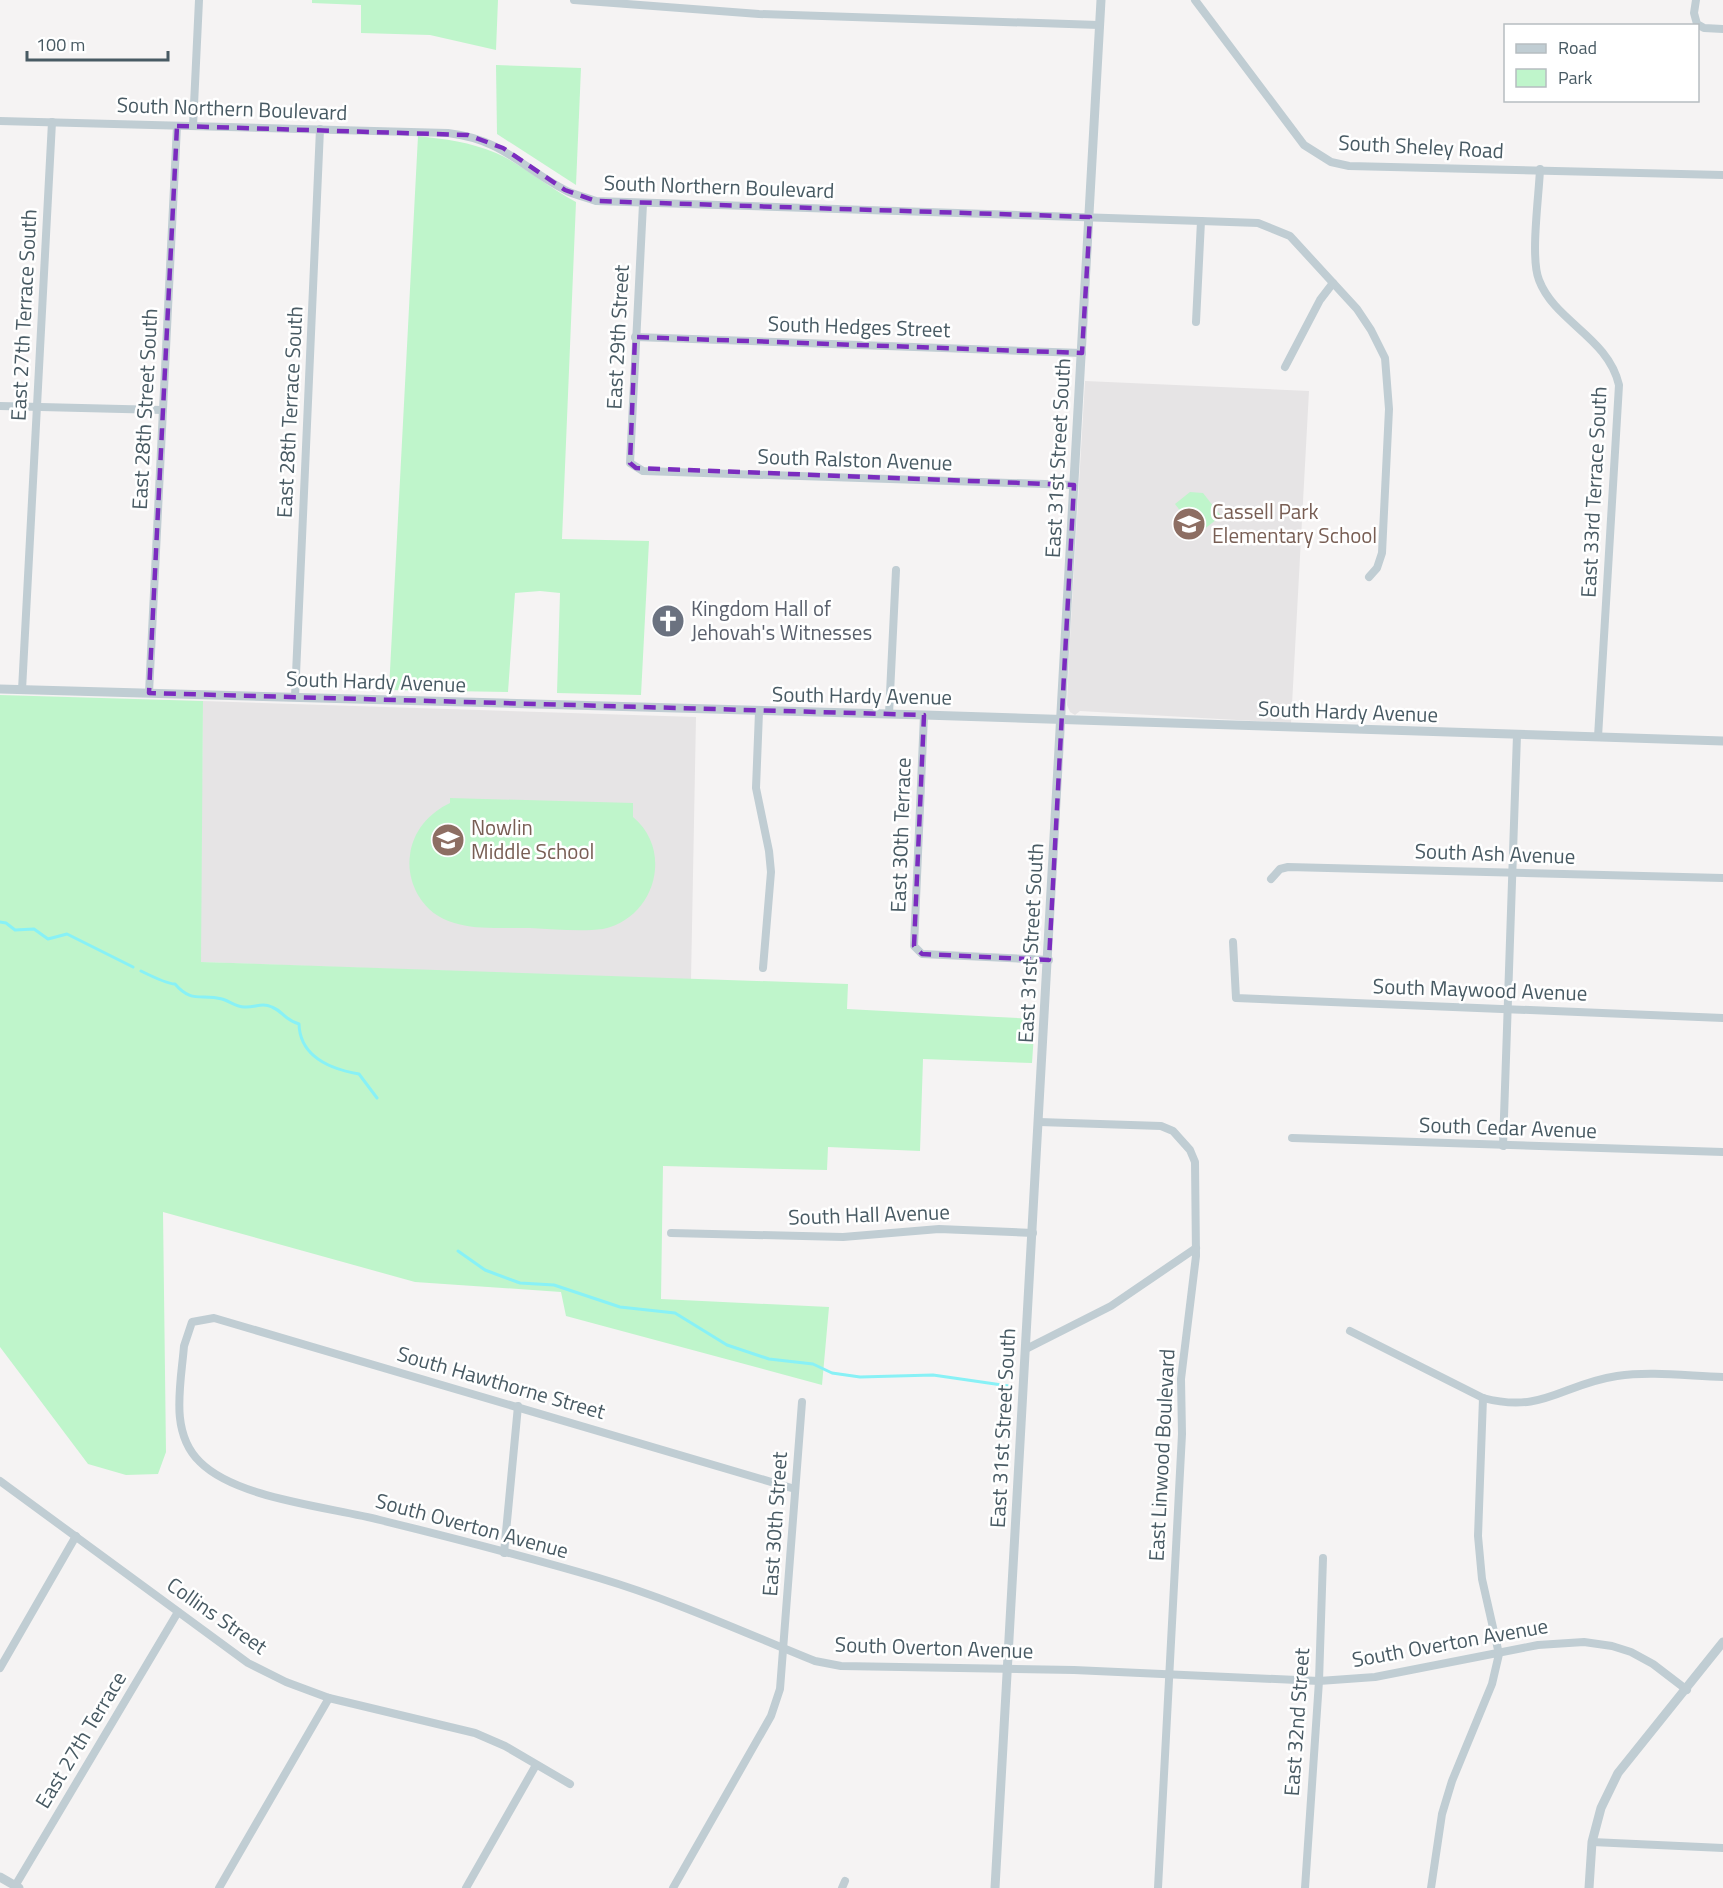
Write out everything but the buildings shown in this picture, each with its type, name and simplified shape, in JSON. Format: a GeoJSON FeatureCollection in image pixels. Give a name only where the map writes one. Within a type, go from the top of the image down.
{"type":"FeatureCollection","features":[{"type":"Feature","properties":{"kind":"street"},"geometry":{"type":"LineString","coordinates":[[193,126],[199,0]]}},
{"type":"Feature","properties":{"kind":"street"},"geometry":{"type":"LineString","coordinates":[[574,0],[759,14],[1099,25]]}},
{"type":"Feature","properties":{"kind":"street","name":"East 31st Street South"},"geometry":{"type":"LineString","coordinates":[[995,1888],[1049,960],[1101,0]]}},
{"type":"Feature","properties":{"kind":"street","name":"South Sheley Road"},"geometry":{"type":"LineString","coordinates":[[1195,0],[1304,145],[1331,162],[1348,166],[1723,175]]}},
{"type":"Feature","properties":{"kind":"street"},"geometry":{"type":"LineString","coordinates":[[1696,0],[1694,13],[1697,24]]}},
{"type":"Feature","properties":{"kind":"street"},"geometry":{"type":"LineString","coordinates":[[1699,26],[1723,29]]}},
{"type":"Feature","properties":{"kind":"street","name":"South Northern Boulevard"},"geometry":{"type":"LineString","coordinates":[[0,121],[468,135],[503,148],[565,190],[596,201],[1258,223],[1272,227],[1290,236],[1333,283],[1371,330],[1386,363],[1389,409],[1382,553],[1377,568],[1369,577]]}},
{"type":"Feature","properties":{"kind":"street","name":"East 27th Terrace South"},"geometry":{"type":"LineString","coordinates":[[22,690],[52,122]]}},
{"type":"Feature","properties":{"kind":"street","name":"East 28th Street South"},"geometry":{"type":"LineString","coordinates":[[149,693],[177,126]]}},
{"type":"Feature","properties":{"kind":"street","name":"East 28th Terrace South"},"geometry":{"type":"LineString","coordinates":[[295,697],[320,129]]}},
{"type":"Feature","properties":{"kind":"street","name":"East 33rd Terrace South"},"geometry":{"type":"LineString","coordinates":[[1540,169],[1536,261],[1538,279],[1547,295],[1608,356],[1616,370],[1619,385],[1598,737]]}},
{"type":"Feature","properties":{"kind":"street","name":"East 29th Street"},"geometry":{"type":"LineString","coordinates":[[636,468],[630,463],[643,204]]}},
{"type":"Feature","properties":{"kind":"street"},"geometry":{"type":"LineString","coordinates":[[1197,322],[1201,221]]}},
{"type":"Feature","properties":{"kind":"street"},"geometry":{"type":"LineString","coordinates":[[1285,367],[1299,336],[1333,283]]}},
{"type":"Feature","properties":{"kind":"street","name":"South Hedges Street"},"geometry":{"type":"LineString","coordinates":[[636,337],[1082,353]]}},
{"type":"Feature","properties":{"kind":"street"},"geometry":{"type":"LineString","coordinates":[[0,405],[163,410]]}},
{"type":"Feature","properties":{"kind":"street","name":"South Ralston Avenue"},"geometry":{"type":"LineString","coordinates":[[636,468],[642,471],[1074,485]]}},
{"type":"Feature","properties":{"kind":"street"},"geometry":{"type":"LineString","coordinates":[[888,714],[896,570]]}},
{"type":"Feature","properties":{"kind":"street","name":"South Hardy Avenue"},"geometry":{"type":"LineString","coordinates":[[0,689],[759,712],[924,714],[1723,741]]}},
{"type":"Feature","properties":{"kind":"street"},"geometry":{"type":"LineString","coordinates":[[759,712],[756,788],[771,872],[764,968]]}},
{"type":"Feature","properties":{"kind":"street","name":"East 30th Terrace"},"geometry":{"type":"LineString","coordinates":[[924,714],[914,946],[922,954],[1049,960]]}},
{"type":"Feature","properties":{"kind":"street"},"geometry":{"type":"LineString","coordinates":[[1503,1146],[1517,735]]}},
{"type":"Feature","properties":{"kind":"street","name":"South Ash Avenue"},"geometry":{"type":"LineString","coordinates":[[1271,879],[1280,869],[1288,867],[1723,878]]}},
{"type":"Feature","properties":{"kind":"street","name":"South Maywood Avenue"},"geometry":{"type":"LineString","coordinates":[[1233,942],[1236,998],[1723,1018]]}},
{"type":"Feature","properties":{"kind":"street","name":"East Linwood Boulevard"},"geometry":{"type":"LineString","coordinates":[[1039,1122],[1161,1126],[1178,1135],[1190,1150],[1195,1162],[1196,1248],[1180,1379],[1182,1434],[1158,1888]]}},
{"type":"Feature","properties":{"kind":"street","name":"South Cedar Avenue"},"geometry":{"type":"LineString","coordinates":[[1292,1138],[1723,1152]]}},
{"type":"Feature","properties":{"kind":"street","name":"South Hall Avenue"},"geometry":{"type":"LineString","coordinates":[[671,1233],[843,1237],[939,1228],[1033,1233]]}},
{"type":"Feature","properties":{"kind":"street"},"geometry":{"type":"LineString","coordinates":[[1026,1349],[1111,1306],[1196,1248]]}},
{"type":"Feature","properties":{"kind":"street","name":"South Hawthorne Street"},"geometry":{"type":"LineString","coordinates":[[198,1460],[185,1440],[180,1413],[184,1346],[187,1333],[195,1321],[214,1318],[795,1489]]}},
{"type":"Feature","properties":{"kind":"street"},"geometry":{"type":"LineString","coordinates":[[1350,1331],[1483,1398],[1518,1405],[1540,1401],[1590,1382],[1617,1376],[1723,1377]]}},
{"type":"Feature","properties":{"kind":"street"},"geometry":{"type":"LineString","coordinates":[[1431,1888],[1442,1814],[1452,1781],[1492,1684],[1499,1654],[1482,1579],[1478,1536],[1483,1398]]}},
{"type":"Feature","properties":{"kind":"street","name":"East 30th Street"},"geometry":{"type":"LineString","coordinates":[[673,1888],[771,1716],[780,1689],[785,1649],[802,1402]]}},
{"type":"Feature","properties":{"kind":"street"},"geometry":{"type":"LineString","coordinates":[[504,1553],[518,1406]]}},
{"type":"Feature","properties":{"kind":"street","name":"South Overton Avenue"},"geometry":{"type":"LineString","coordinates":[[198,1460],[211,1471],[268,1495],[378,1519],[653,1596],[815,1661],[841,1666],[1008,1669],[1319,1681],[1375,1677],[1555,1643],[1612,1646],[1653,1664],[1687,1690]]}},
{"type":"Feature","properties":{"kind":"street","name":"Collins Street"},"geometry":{"type":"LineString","coordinates":[[0,1481],[248,1663],[286,1682],[329,1698],[475,1733],[506,1746],[570,1785]]}},
{"type":"Feature","properties":{"kind":"street"},"geometry":{"type":"LineString","coordinates":[[0,1668],[76,1536]]}},
{"type":"Feature","properties":{"kind":"street","name":"East 32nd Street"},"geometry":{"type":"LineString","coordinates":[[1305,1888],[1319,1681],[1323,1558]]}},
{"type":"Feature","properties":{"kind":"street","name":"East 27th Terrace"},"geometry":{"type":"LineString","coordinates":[[17,1887],[177,1612]]}},
{"type":"Feature","properties":{"kind":"street"},"geometry":{"type":"LineString","coordinates":[[1589,1888],[1592,1842],[1601,1808],[1618,1773],[1687,1690],[1723,1642]]}},
{"type":"Feature","properties":{"kind":"street"},"geometry":{"type":"LineString","coordinates":[[219,1888],[329,1698]]}},
{"type":"Feature","properties":{"kind":"street"},"geometry":{"type":"LineString","coordinates":[[466,1888],[536,1765]]}},
{"type":"Feature","properties":{"kind":"street"},"geometry":{"type":"LineString","coordinates":[[1592,1842],[1723,1848]]}},
{"type":"Feature","properties":{"kind":"street"},"geometry":{"type":"LineString","coordinates":[[0,1877],[17,1887]]}},
{"type":"Feature","properties":{"kind":"highlighted area"},"geometry":{"type":"Polygon","coordinates":[[[177,126],[468,135],[503,148],[565,190],[596,201],[1090,217],[1082,353],[635,337],[630,463],[636,468],[1074,485],[1049,960],[922,954],[914,946],[924,715],[149,693],[177,126]]]}},
{"type":"Feature","properties":{"kind":"shaded area","name":"Cassell Park Elementary School"},"geometry":{"type":"Polygon","coordinates":[[[1085,381],[1309,391],[1291,723],[1080,711],[1075,715],[1070,712],[1067,705],[1069,656],[1085,381]]]}},
{"type":"Feature","properties":{"kind":"shaded area","name":"Nowlin Middle School"},"geometry":{"type":"Polygon","coordinates":[[[203,701],[696,717],[691,980],[200,962],[203,701]]]}},
{"type":"Feature","properties":{"kind":"green space"},"geometry":{"type":"Polygon","coordinates":[[[312,0],[498,0],[496,50],[430,35],[361,33],[361,5],[312,3],[312,0]]]}},
{"type":"Feature","properties":{"kind":"green space"},"geometry":{"type":"Polygon","coordinates":[[[496,65],[581,68],[576,185],[497,134],[496,65]]]}},
{"type":"Feature","properties":{"kind":"green space"},"geometry":{"type":"Polygon","coordinates":[[[418,136],[467,144],[496,153],[516,163],[576,202],[562,539],[649,541],[641,695],[557,693],[560,593],[540,591],[515,593],[508,692],[389,690],[418,136]]]}},
{"type":"Feature","properties":{"kind":"green space"},"geometry":{"type":"Polygon","coordinates":[[[1190,492],[1203,493],[1221,516],[1198,534],[1175,504],[1190,492]]]}},
{"type":"Feature","properties":{"kind":"green space"},"geometry":{"type":"Polygon","coordinates":[[[0,695],[203,701],[201,962],[848,984],[847,1009],[1035,1019],[1032,1063],[923,1059],[920,1151],[828,1147],[827,1170],[663,1166],[661,1299],[829,1307],[822,1385],[566,1316],[561,1292],[415,1282],[163,1212],[166,1452],[158,1474],[126,1475],[88,1464],[0,1347],[0,695]]]}},
{"type":"Feature","properties":{"kind":"green space"},"geometry":{"type":"Polygon","coordinates":[[[450,798],[633,803],[633,817],[646,831],[653,847],[655,864],[653,882],[646,898],[635,912],[621,922],[594,930],[483,928],[453,923],[440,917],[428,908],[418,895],[409,860],[418,831],[435,812],[450,803],[450,798]]]}},
{"type":"Feature","properties":{"kind":"waterway"},"geometry":{"type":"LineString","coordinates":[[0,922],[6,923],[15,930],[34,929],[48,939],[67,934],[133,967]]}},
{"type":"Feature","properties":{"kind":"waterway"},"geometry":{"type":"LineString","coordinates":[[141,971],[175,984],[192,996],[215,997],[241,1007],[265,1005],[276,1009],[299,1024],[305,1045],[318,1060],[338,1069],[359,1074],[377,1098]]}},
{"type":"Feature","properties":{"kind":"waterway"},"geometry":{"type":"LineString","coordinates":[[458,1251],[485,1270],[520,1283],[554,1285],[620,1307],[675,1313],[727,1345],[769,1359],[813,1364],[832,1373],[860,1377],[933,1375],[1009,1386]]}},
{"type":"Feature","properties":{"kind":"place","name":"Cassell Park Elementary School"},"geometry":{"type":"Point","coordinates":[1189,524]}},
{"type":"Feature","properties":{"kind":"place","name":"Kingdom Hall of Jehovah's Witnesses"},"geometry":{"type":"Point","coordinates":[668,621]}},
{"type":"Feature","properties":{"kind":"place","name":"Nowlin Middle School"},"geometry":{"type":"Point","coordinates":[448,840]}}]}
